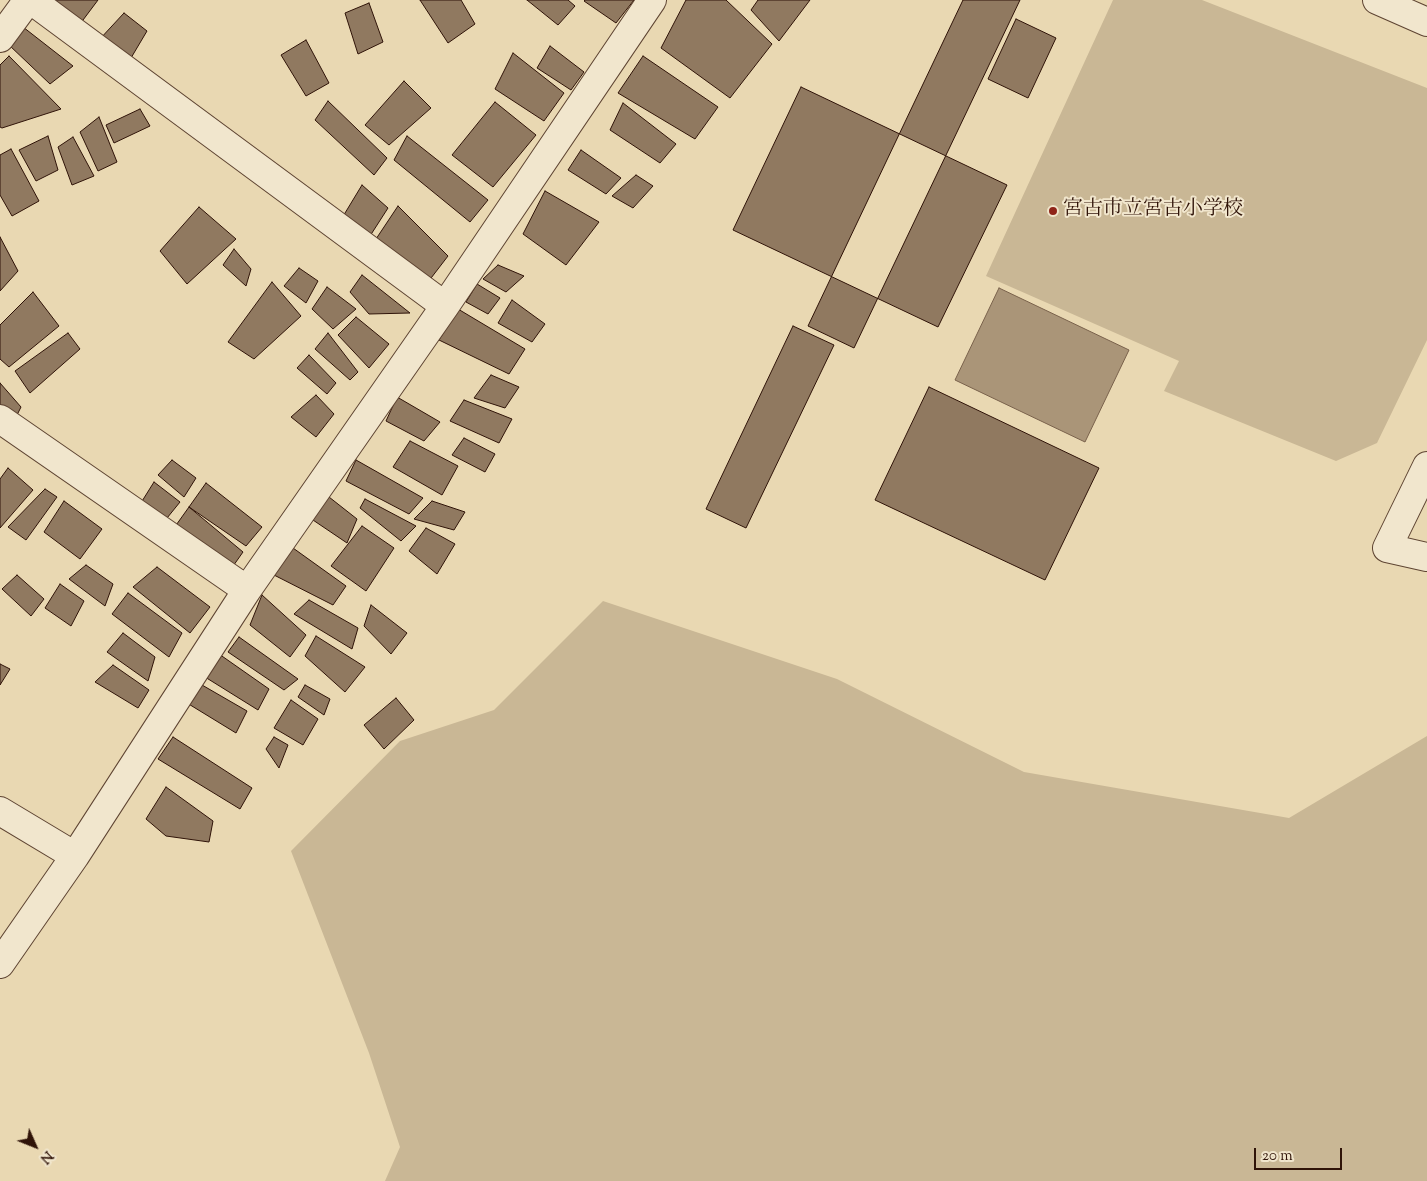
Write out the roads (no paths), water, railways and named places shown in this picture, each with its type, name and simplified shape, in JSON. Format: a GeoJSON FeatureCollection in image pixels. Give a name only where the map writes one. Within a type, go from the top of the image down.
{"type":"FeatureCollection","features":[{"type":"Feature","properties":{"kind":"street"},"geometry":{"type":"LineString","coordinates":[[0,38],[30,0],[445,306]]}},
{"type":"Feature","properties":{"kind":"street"},"geometry":{"type":"LineString","coordinates":[[0,964],[75,856],[247,590],[445,306],[652,0]]}},
{"type":"Feature","properties":{"kind":"street"},"geometry":{"type":"LineString","coordinates":[[1377,0],[1427,22]]}},
{"type":"Feature","properties":{"kind":"street"},"geometry":{"type":"LineString","coordinates":[[0,419],[247,590]]}},
{"type":"Feature","properties":{"kind":"street"},"geometry":{"type":"LineString","coordinates":[[1427,466],[1387,548],[1427,557]]}},
{"type":"Feature","properties":{"kind":"street"},"geometry":{"type":"LineString","coordinates":[[0,811],[75,856]]}},
{"type":"Feature","properties":{"kind":"place","name":"宮古市立宮古小学校"},"geometry":{"type":"Point","coordinates":[1053,211]}}]}
